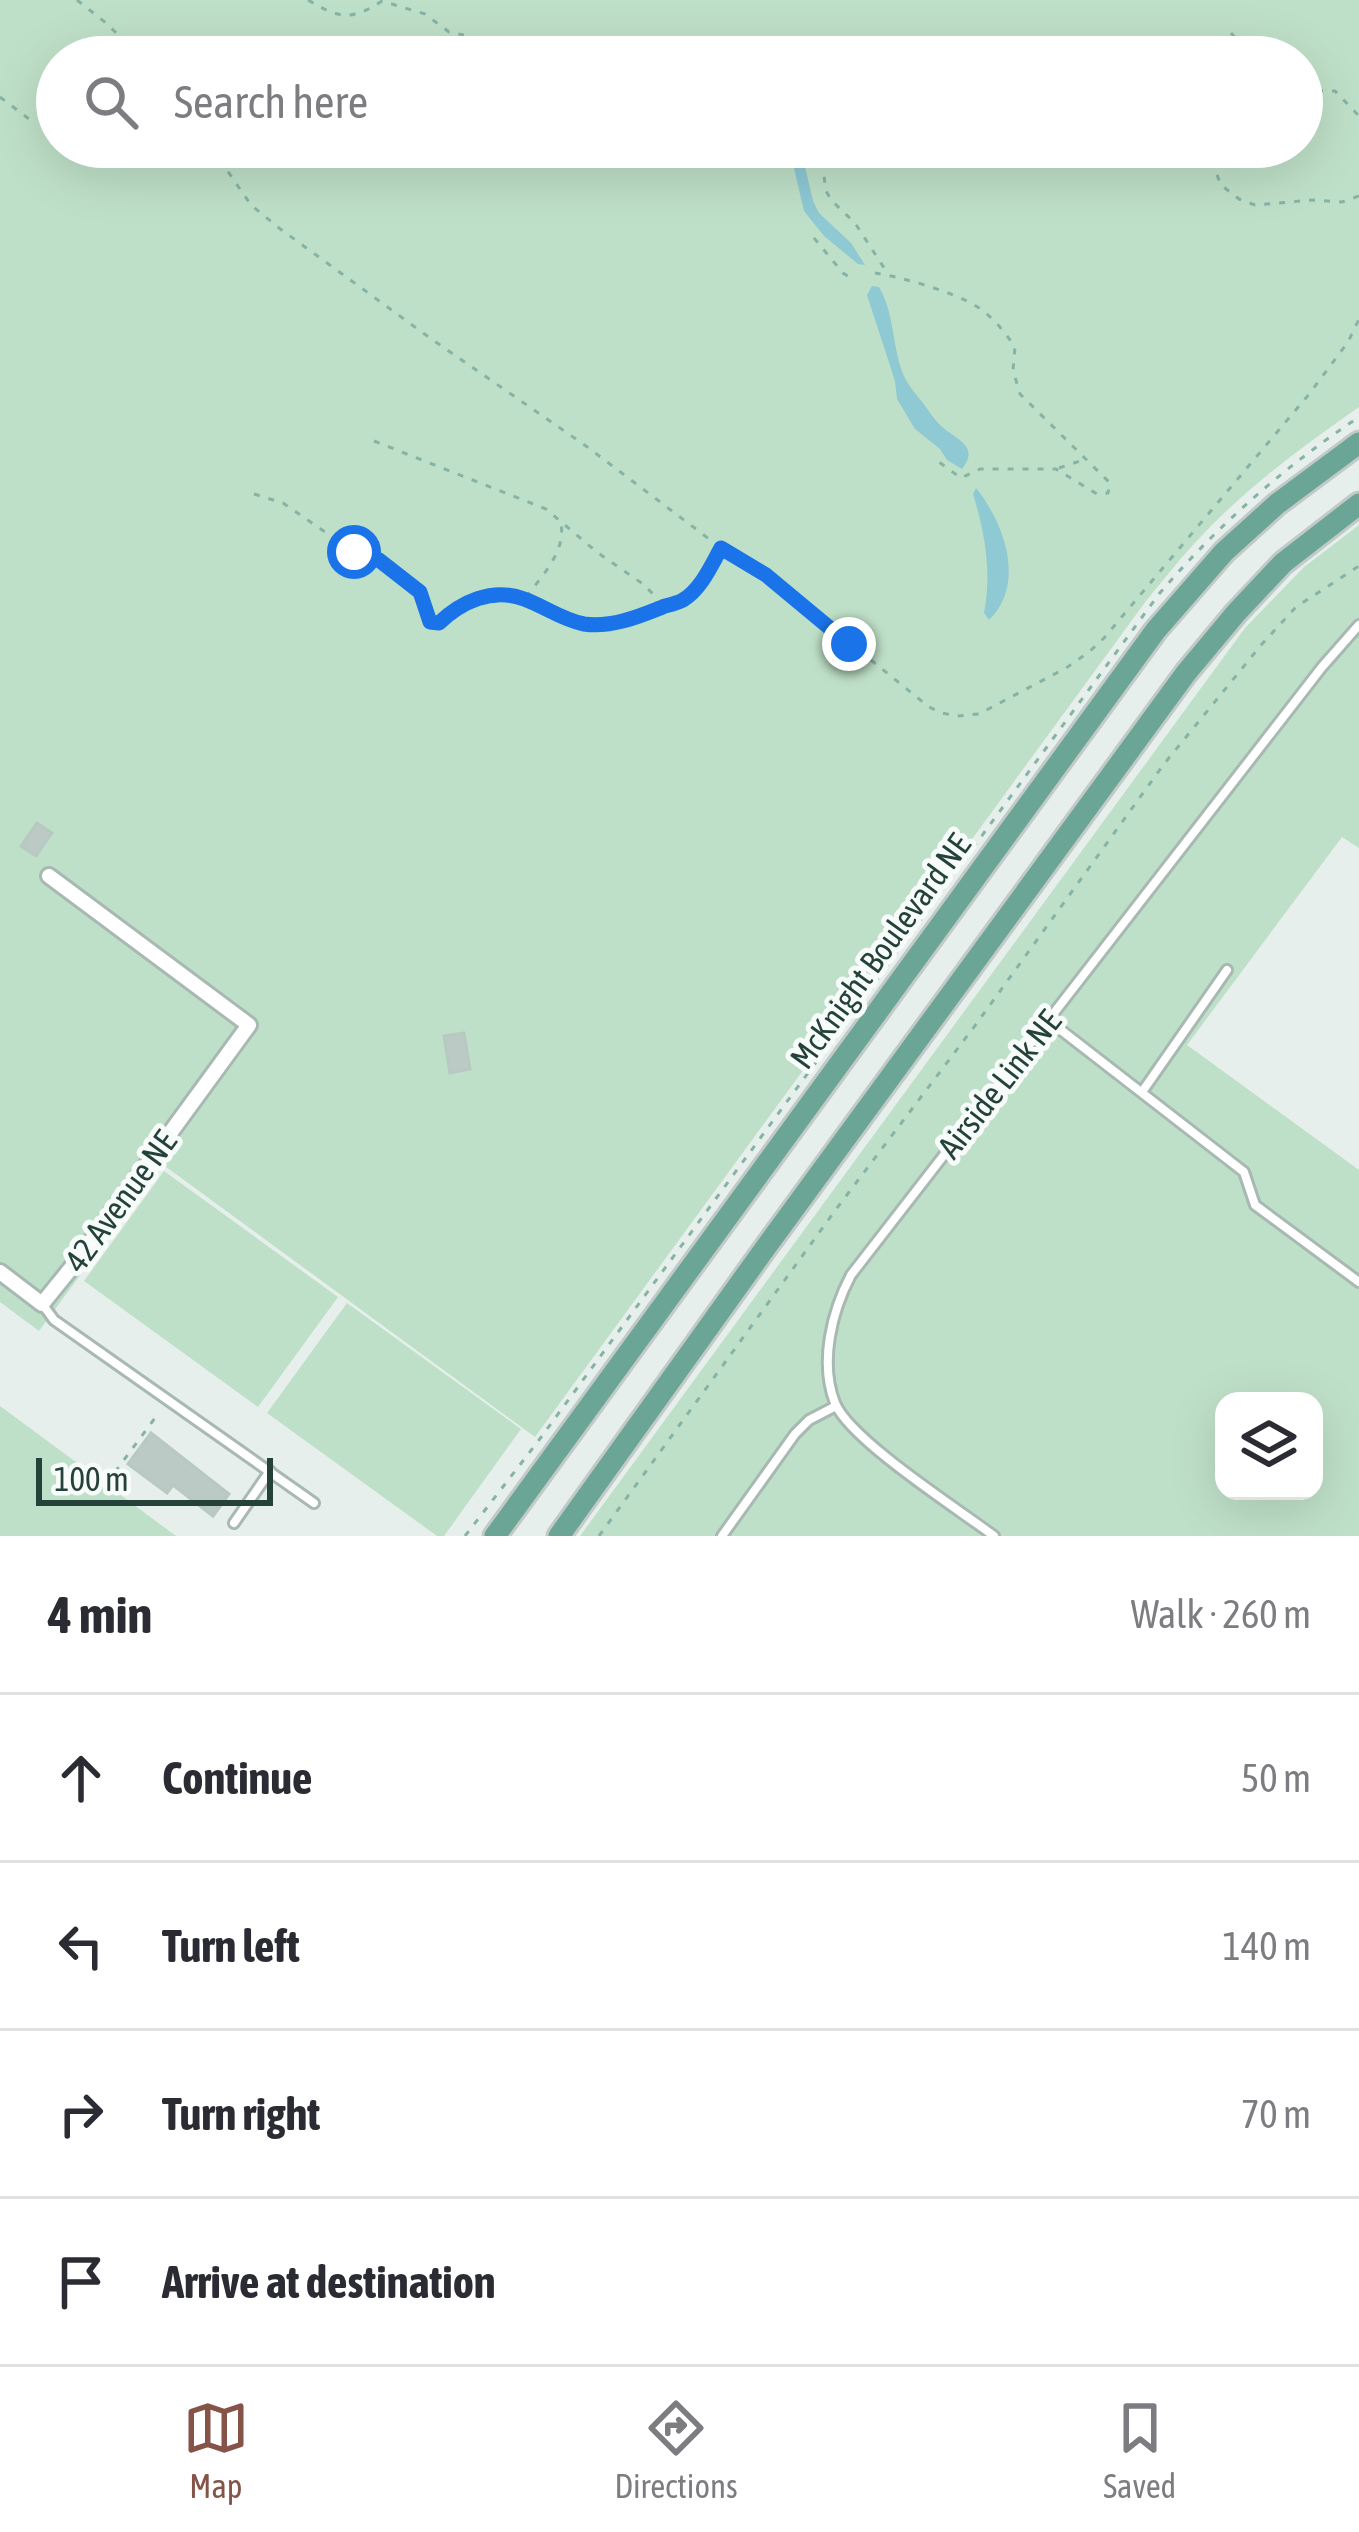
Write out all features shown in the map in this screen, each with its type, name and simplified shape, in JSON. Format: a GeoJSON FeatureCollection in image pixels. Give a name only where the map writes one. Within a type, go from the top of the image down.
{"type":"FeatureCollection","features":[{"type":"Feature","properties":{"kind":"main road","name":"McKnight Boulevard NE"},"geometry":{"type":"LineString","coordinates":[[495,1536],[1156,630],[1224,553],[1277,504],[1359,443]]}},
{"type":"Feature","properties":{"kind":"main road"},"geometry":{"type":"LineString","coordinates":[[559,1536],[1186,673],[1282,563],[1359,504]]}},
{"type":"Feature","properties":{"kind":"street","name":"42 Avenue NE"},"geometry":{"type":"LineString","coordinates":[[5,1275],[42,1304],[249,1025],[50,876]]}},
{"type":"Feature","properties":{"kind":"lane","name":"Airside Link NE"},"geometry":{"type":"LineString","coordinates":[[836,1406],[830,1384],[832,1320],[851,1274],[1359,625]]}},
{"type":"Feature","properties":{"kind":"lane"},"geometry":{"type":"LineString","coordinates":[[1142,1092],[1227,970]]}},
{"type":"Feature","properties":{"kind":"lane"},"geometry":{"type":"LineString","coordinates":[[1048,1020],[1244,1172],[1255,1205],[1359,1282]]}},
{"type":"Feature","properties":{"kind":"lane"},"geometry":{"type":"LineString","coordinates":[[42,1304],[54,1321],[314,1503]]}},
{"type":"Feature","properties":{"kind":"lane"},"geometry":{"type":"LineString","coordinates":[[722,1536],[795,1434],[809,1420],[836,1406],[867,1442],[994,1536]]}},
{"type":"Feature","properties":{"kind":"lane"},"geometry":{"type":"LineString","coordinates":[[234,1522],[270,1471]]}},
{"type":"Feature","properties":{"kind":"path"},"geometry":{"type":"LineString","coordinates":[[77,0],[119,36]]}},
{"type":"Feature","properties":{"kind":"path"},"geometry":{"type":"LineString","coordinates":[[308,0],[332,14],[358,16],[382,2],[425,14],[449,32],[464,34]]}},
{"type":"Feature","properties":{"kind":"path"},"geometry":{"type":"LineString","coordinates":[[1323,91],[1335,92],[1359,116]]}},
{"type":"Feature","properties":{"kind":"path"},"geometry":{"type":"LineString","coordinates":[[0,98],[33,122]]}},
{"type":"Feature","properties":{"kind":"path"},"geometry":{"type":"LineString","coordinates":[[226,168],[251,205],[279,228],[721,548],[766,575],[929,707],[957,716],[979,714],[1066,668],[1104,638],[1310,393],[1359,319]]}},
{"type":"Feature","properties":{"kind":"path"},"geometry":{"type":"LineString","coordinates":[[823,168],[832,201],[855,223],[889,275]]}},
{"type":"Feature","properties":{"kind":"path"},"geometry":{"type":"LineString","coordinates":[[1214,168],[1221,185],[1255,205],[1342,202],[1359,196]]}},
{"type":"Feature","properties":{"kind":"path"},"geometry":{"type":"LineString","coordinates":[[814,238],[854,280]]}},
{"type":"Feature","properties":{"kind":"path"},"geometry":{"type":"LineString","coordinates":[[875,273],[974,304],[1000,325],[1015,347],[1013,370],[1019,394],[1110,483],[1108,493],[1096,494],[1056,469]]}},
{"type":"Feature","properties":{"kind":"path"},"geometry":{"type":"LineString","coordinates":[[374,441],[546,509],[643,584],[658,610]]}},
{"type":"Feature","properties":{"kind":"path"},"geometry":{"type":"LineString","coordinates":[[936,460],[962,478],[980,469],[1056,469],[1085,459]]}},
{"type":"Feature","properties":{"kind":"path"},"geometry":{"type":"LineString","coordinates":[[254,494],[283,503],[354,552],[379,560],[420,592],[430,622],[439,623],[457,606],[478,598],[499,596],[525,599],[584,624],[615,623],[682,601],[703,581],[721,548]]}},
{"type":"Feature","properties":{"kind":"path"},"geometry":{"type":"LineString","coordinates":[[525,599],[564,538],[560,521]]}},
{"type":"Feature","properties":{"kind":"path"},"geometry":{"type":"LineString","coordinates":[[599,1536],[1164,764],[1296,608],[1359,566]]}},
{"type":"Feature","properties":{"kind":"path"},"geometry":{"type":"LineString","coordinates":[[116,1472],[155,1418]]}},
{"type":"Feature","properties":{"kind":"green space"},"geometry":{"type":"Polygon","coordinates":[[[0,0],[1359,0],[1359,407],[1232,506],[1146,601],[535,1437],[162,1164],[39,1331],[0,1302],[0,0]]]}},
{"type":"Feature","properties":{"kind":"green space"},"geometry":{"type":"Polygon","coordinates":[[[1359,525],[1359,848],[1342,837],[1187,1045],[1359,1170],[1359,1536],[580,1536],[1245,628],[1304,567],[1359,525]]]}},
{"type":"Feature","properties":{"kind":"green space"},"geometry":{"type":"Polygon","coordinates":[[[164,1171],[338,1297],[258,1407],[84,1281],[164,1171]]]}},
{"type":"Feature","properties":{"kind":"green space"},"geometry":{"type":"Polygon","coordinates":[[[347,1303],[521,1429],[444,1536],[437,1536],[267,1413],[347,1303]]]}},
{"type":"Feature","properties":{"kind":"green space"},"geometry":{"type":"Polygon","coordinates":[[[0,1406],[176,1536],[0,1536],[0,1406]]]}},
{"type":"Feature","properties":{"kind":"water"},"geometry":{"type":"Polygon","coordinates":[[[794,168],[805,168],[819,213],[851,243],[865,265],[824,236],[804,211],[794,168]]]}},
{"type":"Feature","properties":{"kind":"water"},"geometry":{"type":"Polygon","coordinates":[[[872,286],[879,287],[884,297],[906,380],[938,423],[967,449],[962,469],[915,429],[897,399],[867,295],[872,286]]]}},
{"type":"Feature","properties":{"kind":"water"},"geometry":{"type":"Polygon","coordinates":[[[976,488],[1003,536],[1009,572],[1007,589],[989,620],[984,613],[987,568],[973,494],[976,488]]]}},
{"type":"Feature","properties":{"kind":"building"},"geometry":{"type":"Polygon","coordinates":[[[37,823],[52,833],[36,856],[21,846],[37,823]]]}},
{"type":"Feature","properties":{"kind":"building"},"geometry":{"type":"Polygon","coordinates":[[[464,1033],[470,1069],[450,1073],[444,1036],[464,1033]]]}},
{"type":"Feature","properties":{"kind":"building"},"geometry":{"type":"Polygon","coordinates":[[[151,1433],[229,1494],[213,1516],[173,1485],[167,1493],[128,1464],[151,1433]]]}},
{"type":"Feature","properties":{"kind":"route"},"geometry":{"type":"LineString","coordinates":[[354,552],[379,560],[420,592],[430,622],[439,623],[457,606],[478,598],[499,596],[522,598],[584,624],[615,623],[682,601],[703,581],[721,548],[766,575],[849,644]]}}]}
